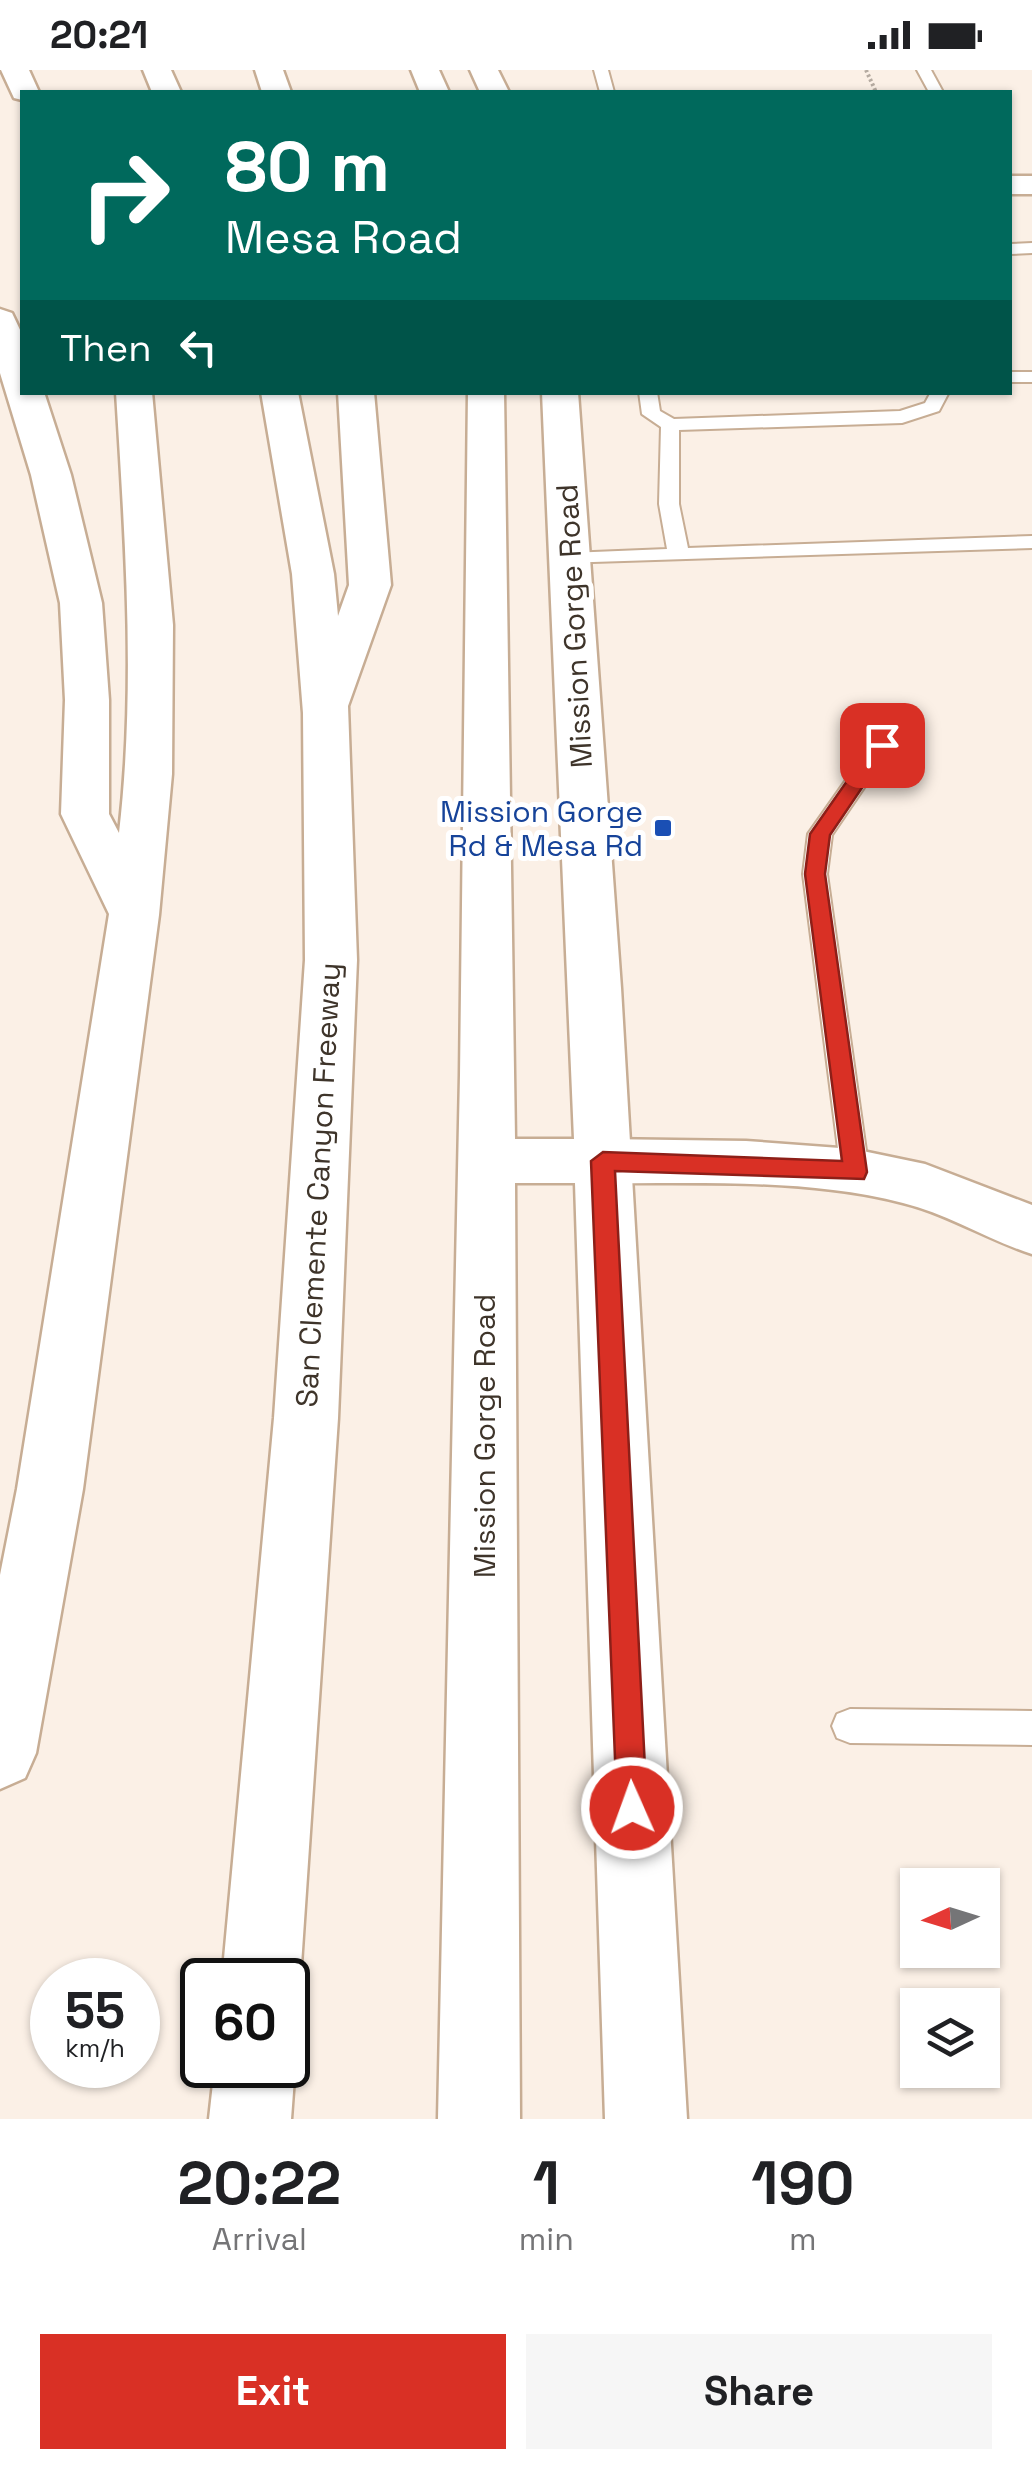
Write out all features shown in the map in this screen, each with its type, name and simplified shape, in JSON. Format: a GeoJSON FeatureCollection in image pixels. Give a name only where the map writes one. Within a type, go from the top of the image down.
{"type":"FeatureCollection","features":[{"type":"Feature","properties":{"kind":"main road"},"geometry":{"type":"LineString","coordinates":[[0,320],[20,378]]}},
{"type":"Feature","properties":{"kind":"main road"},"geometry":{"type":"LineString","coordinates":[[26,395],[65,529],[80,603],[87,700],[85,814],[134,915]]}},
{"type":"Feature","properties":{"kind":"main road"},"geometry":{"type":"LineString","coordinates":[[0,1753],[50,1489],[134,915],[149,774],[152,625],[134,395]]}},
{"type":"Feature","properties":{"kind":"main road","name":"San Clemente Canyon Freeway"},"geometry":{"type":"LineString","coordinates":[[263,1958],[306,1418],[331,960],[326,714],[313,574],[280,395]]}},
{"type":"Feature","properties":{"kind":"main road"},"geometry":{"type":"LineString","coordinates":[[326,714],[370,585],[368,504],[356,395]]}},
{"type":"Feature","properties":{"kind":"main road","name":"Mission Gorge Road"},"geometry":{"type":"LineString","coordinates":[[487,395],[528,559],[603,1161],[646,2119]]}},
{"type":"Feature","properties":{"kind":"main road","name":"Mission Gorge Road"},"geometry":{"type":"LineString","coordinates":[[479,2119],[486,1161],[528,559],[559,395]]}},
{"type":"Feature","properties":{"kind":"main road"},"geometry":{"type":"LineString","coordinates":[[486,1161],[824,1167],[890,1177],[968,1202],[1032,1231]]}},
{"type":"Feature","properties":{"kind":"main road"},"geometry":{"type":"LineString","coordinates":[[250,2119],[253,2088]]}},
{"type":"Feature","properties":{"kind":"lane"},"geometry":{"type":"LineString","coordinates":[[648,395],[651,414],[670,425],[902,418],[932,407],[938,395]]}},
{"type":"Feature","properties":{"kind":"lane"},"geometry":{"type":"LineString","coordinates":[[670,425],[668,504],[679,556]]}},
{"type":"Feature","properties":{"kind":"lane"},"geometry":{"type":"LineString","coordinates":[[528,559],[1032,542]]}},
{"type":"Feature","properties":{"kind":"lane"},"geometry":{"type":"LineString","coordinates":[[856,1172],[815,874],[820,834],[882,745]]}},
{"type":"Feature","properties":{"kind":"lane"},"geometry":{"type":"LineString","coordinates":[[850,1726],[1032,1728]]}},
{"type":"Feature","properties":{"kind":"place","name":"Mission Gorge Rd & Mesa Rd"},"geometry":{"type":"Point","coordinates":[663,828]}},
{"type":"Feature","properties":{"kind":"route"},"geometry":{"type":"LineString","coordinates":[[632,1808],[603,1161],[824,1167],[856,1172],[815,874],[820,834],[882,745]]}}]}
